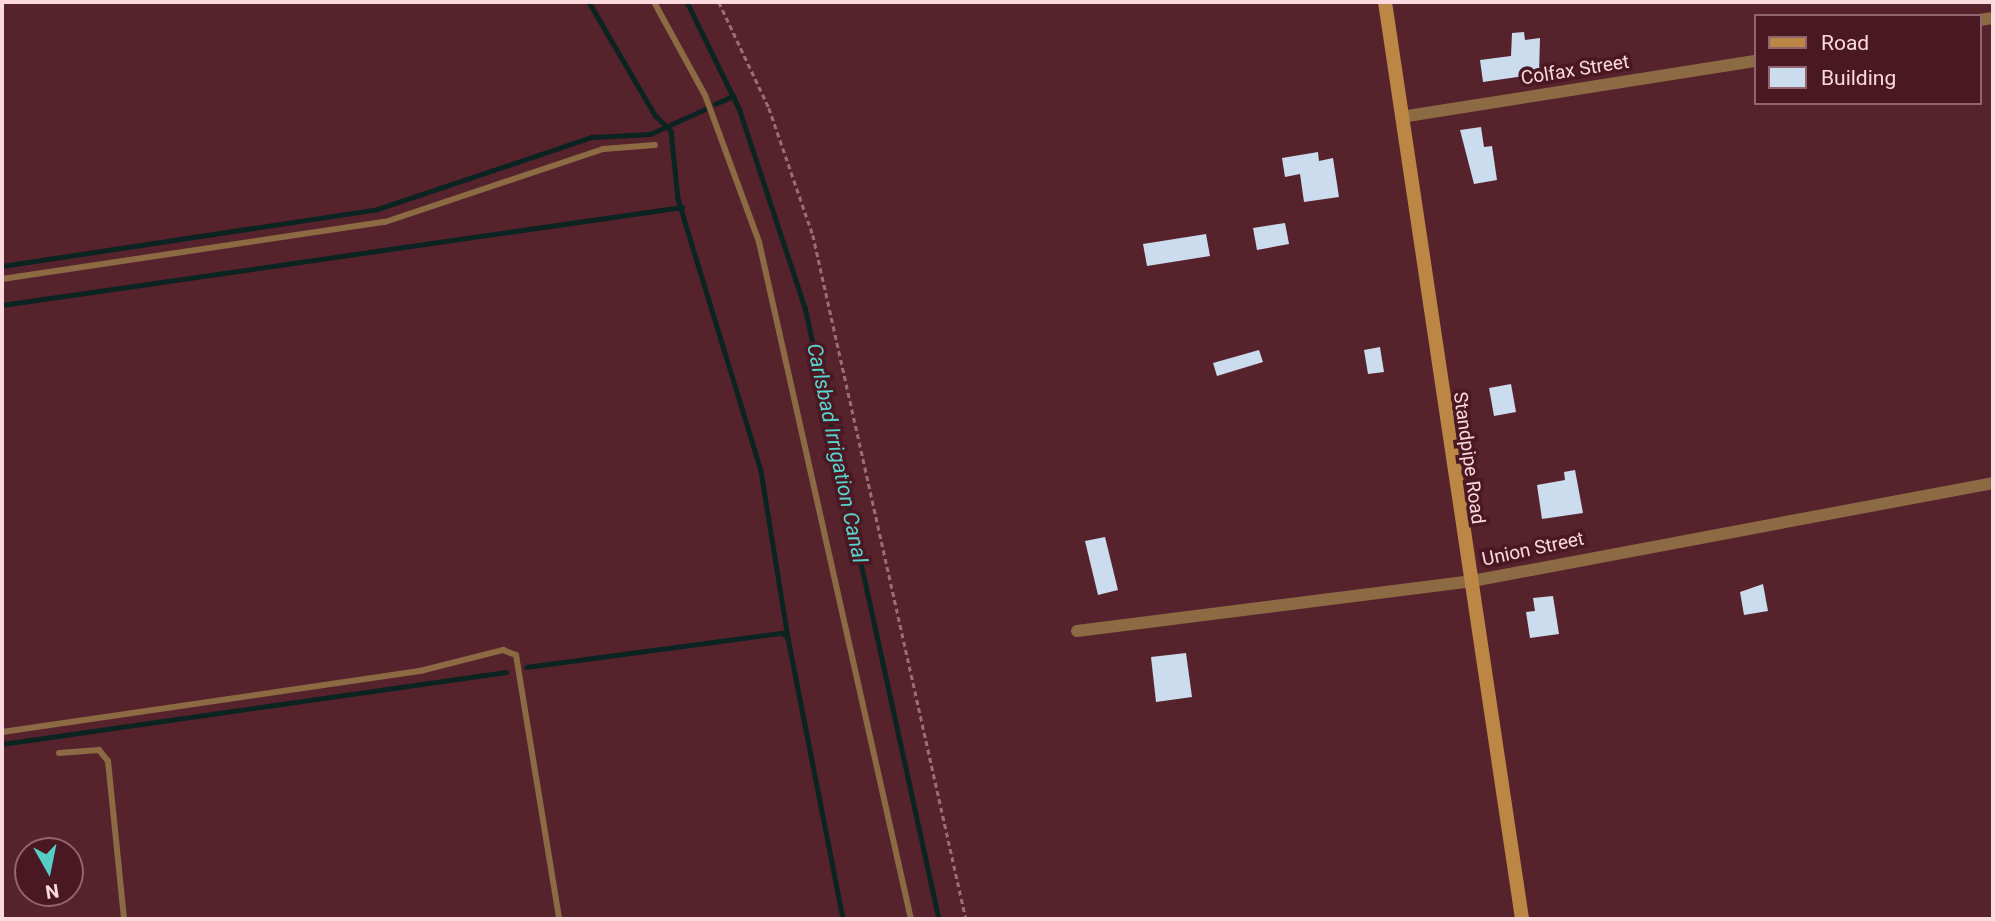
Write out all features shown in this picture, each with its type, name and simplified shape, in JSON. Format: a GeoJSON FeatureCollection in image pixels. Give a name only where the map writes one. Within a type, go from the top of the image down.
{"type":"FeatureCollection","features":[{"type":"Feature","properties":{"kind":"street","name":"Standpipe Road"},"geometry":{"type":"LineString","coordinates":[[1385,2],[1467,582],[1521,919]]}},
{"type":"Feature","properties":{"kind":"street","name":"Colfax Street"},"geometry":{"type":"LineString","coordinates":[[1401,117],[1754,61]]}},
{"type":"Feature","properties":{"kind":"street","name":"Union Street"},"geometry":{"type":"LineString","coordinates":[[1077,631],[1467,582],[1993,483]]}},
{"type":"Feature","properties":{"kind":"lane"},"geometry":{"type":"LineString","coordinates":[[654,2],[705,95],[759,242],[911,919]]}},
{"type":"Feature","properties":{"kind":"lane"},"geometry":{"type":"LineString","coordinates":[[2,279],[385,222],[603,149],[655,145]]}},
{"type":"Feature","properties":{"kind":"lane"},"geometry":{"type":"LineString","coordinates":[[2,732],[421,671],[503,650],[516,655],[559,919]]}},
{"type":"Feature","properties":{"kind":"lane"},"geometry":{"type":"LineString","coordinates":[[58,753],[99,750],[108,761],[124,919]]}},
{"type":"Feature","properties":{"kind":"path"},"geometry":{"type":"LineString","coordinates":[[719,2],[769,108],[813,235],[966,919]]}},
{"type":"Feature","properties":{"kind":"building"},"geometry":{"type":"Polygon","coordinates":[[[1524,32],[1525,40],[1540,38],[1539,74],[1483,82],[1480,60],[1511,56],[1512,33],[1524,32]]]}},
{"type":"Feature","properties":{"kind":"building"},"geometry":{"type":"Polygon","coordinates":[[[1481,127],[1484,147],[1492,146],[1497,180],[1474,184],[1460,130],[1481,127]]]}},
{"type":"Feature","properties":{"kind":"building"},"geometry":{"type":"Polygon","coordinates":[[[1318,152],[1319,161],[1333,158],[1339,197],[1304,202],[1300,174],[1285,177],[1282,158],[1318,152]]]}},
{"type":"Feature","properties":{"kind":"building"},"geometry":{"type":"Polygon","coordinates":[[[1285,223],[1289,244],[1257,250],[1253,228],[1285,223]]]}},
{"type":"Feature","properties":{"kind":"building"},"geometry":{"type":"Polygon","coordinates":[[[1206,234],[1210,256],[1147,266],[1143,244],[1206,234]]]}},
{"type":"Feature","properties":{"kind":"building"},"geometry":{"type":"Polygon","coordinates":[[[1380,347],[1384,372],[1368,374],[1364,350],[1380,347]]]}},
{"type":"Feature","properties":{"kind":"building"},"geometry":{"type":"Polygon","coordinates":[[[1259,350],[1263,362],[1217,376],[1213,363],[1259,350]]]}},
{"type":"Feature","properties":{"kind":"building"},"geometry":{"type":"Polygon","coordinates":[[[1511,384],[1516,412],[1494,416],[1489,388],[1511,384]]]}},
{"type":"Feature","properties":{"kind":"building"},"geometry":{"type":"Polygon","coordinates":[[[1575,470],[1583,513],[1542,519],[1537,485],[1565,480],[1564,472],[1575,470]]]}},
{"type":"Feature","properties":{"kind":"building"},"geometry":{"type":"Polygon","coordinates":[[[1105,537],[1118,590],[1098,595],[1085,541],[1105,537]]]}},
{"type":"Feature","properties":{"kind":"building"},"geometry":{"type":"Polygon","coordinates":[[[1763,584],[1768,611],[1744,615],[1740,592],[1763,584]]]}},
{"type":"Feature","properties":{"kind":"building"},"geometry":{"type":"Polygon","coordinates":[[[1553,596],[1559,634],[1530,638],[1526,612],[1535,611],[1533,598],[1553,596]]]}},
{"type":"Feature","properties":{"kind":"building"},"geometry":{"type":"Polygon","coordinates":[[[1186,653],[1192,697],[1156,702],[1151,657],[1186,653]]]}},
{"type":"Feature","properties":{"kind":"waterway"},"geometry":{"type":"LineString","coordinates":[[589,2],[655,115],[671,131],[678,199],[761,471],[788,638]]}},
{"type":"Feature","properties":{"kind":"waterway","name":"Carlsbad Irrigation Canal"},"geometry":{"type":"LineString","coordinates":[[687,2],[739,108],[805,307],[939,919]]}},
{"type":"Feature","properties":{"kind":"waterway"},"geometry":{"type":"LineString","coordinates":[[715,104],[733,96]]}},
{"type":"Feature","properties":{"kind":"waterway"},"geometry":{"type":"LineString","coordinates":[[2,266],[378,209],[592,137],[650,134],[705,109]]}},
{"type":"Feature","properties":{"kind":"waterway"},"geometry":{"type":"LineString","coordinates":[[2,305],[682,207]]}},
{"type":"Feature","properties":{"kind":"waterway"},"geometry":{"type":"LineString","coordinates":[[526,667],[782,633],[788,638],[843,919]]}},
{"type":"Feature","properties":{"kind":"waterway"},"geometry":{"type":"LineString","coordinates":[[2,744],[506,672]]}}]}
